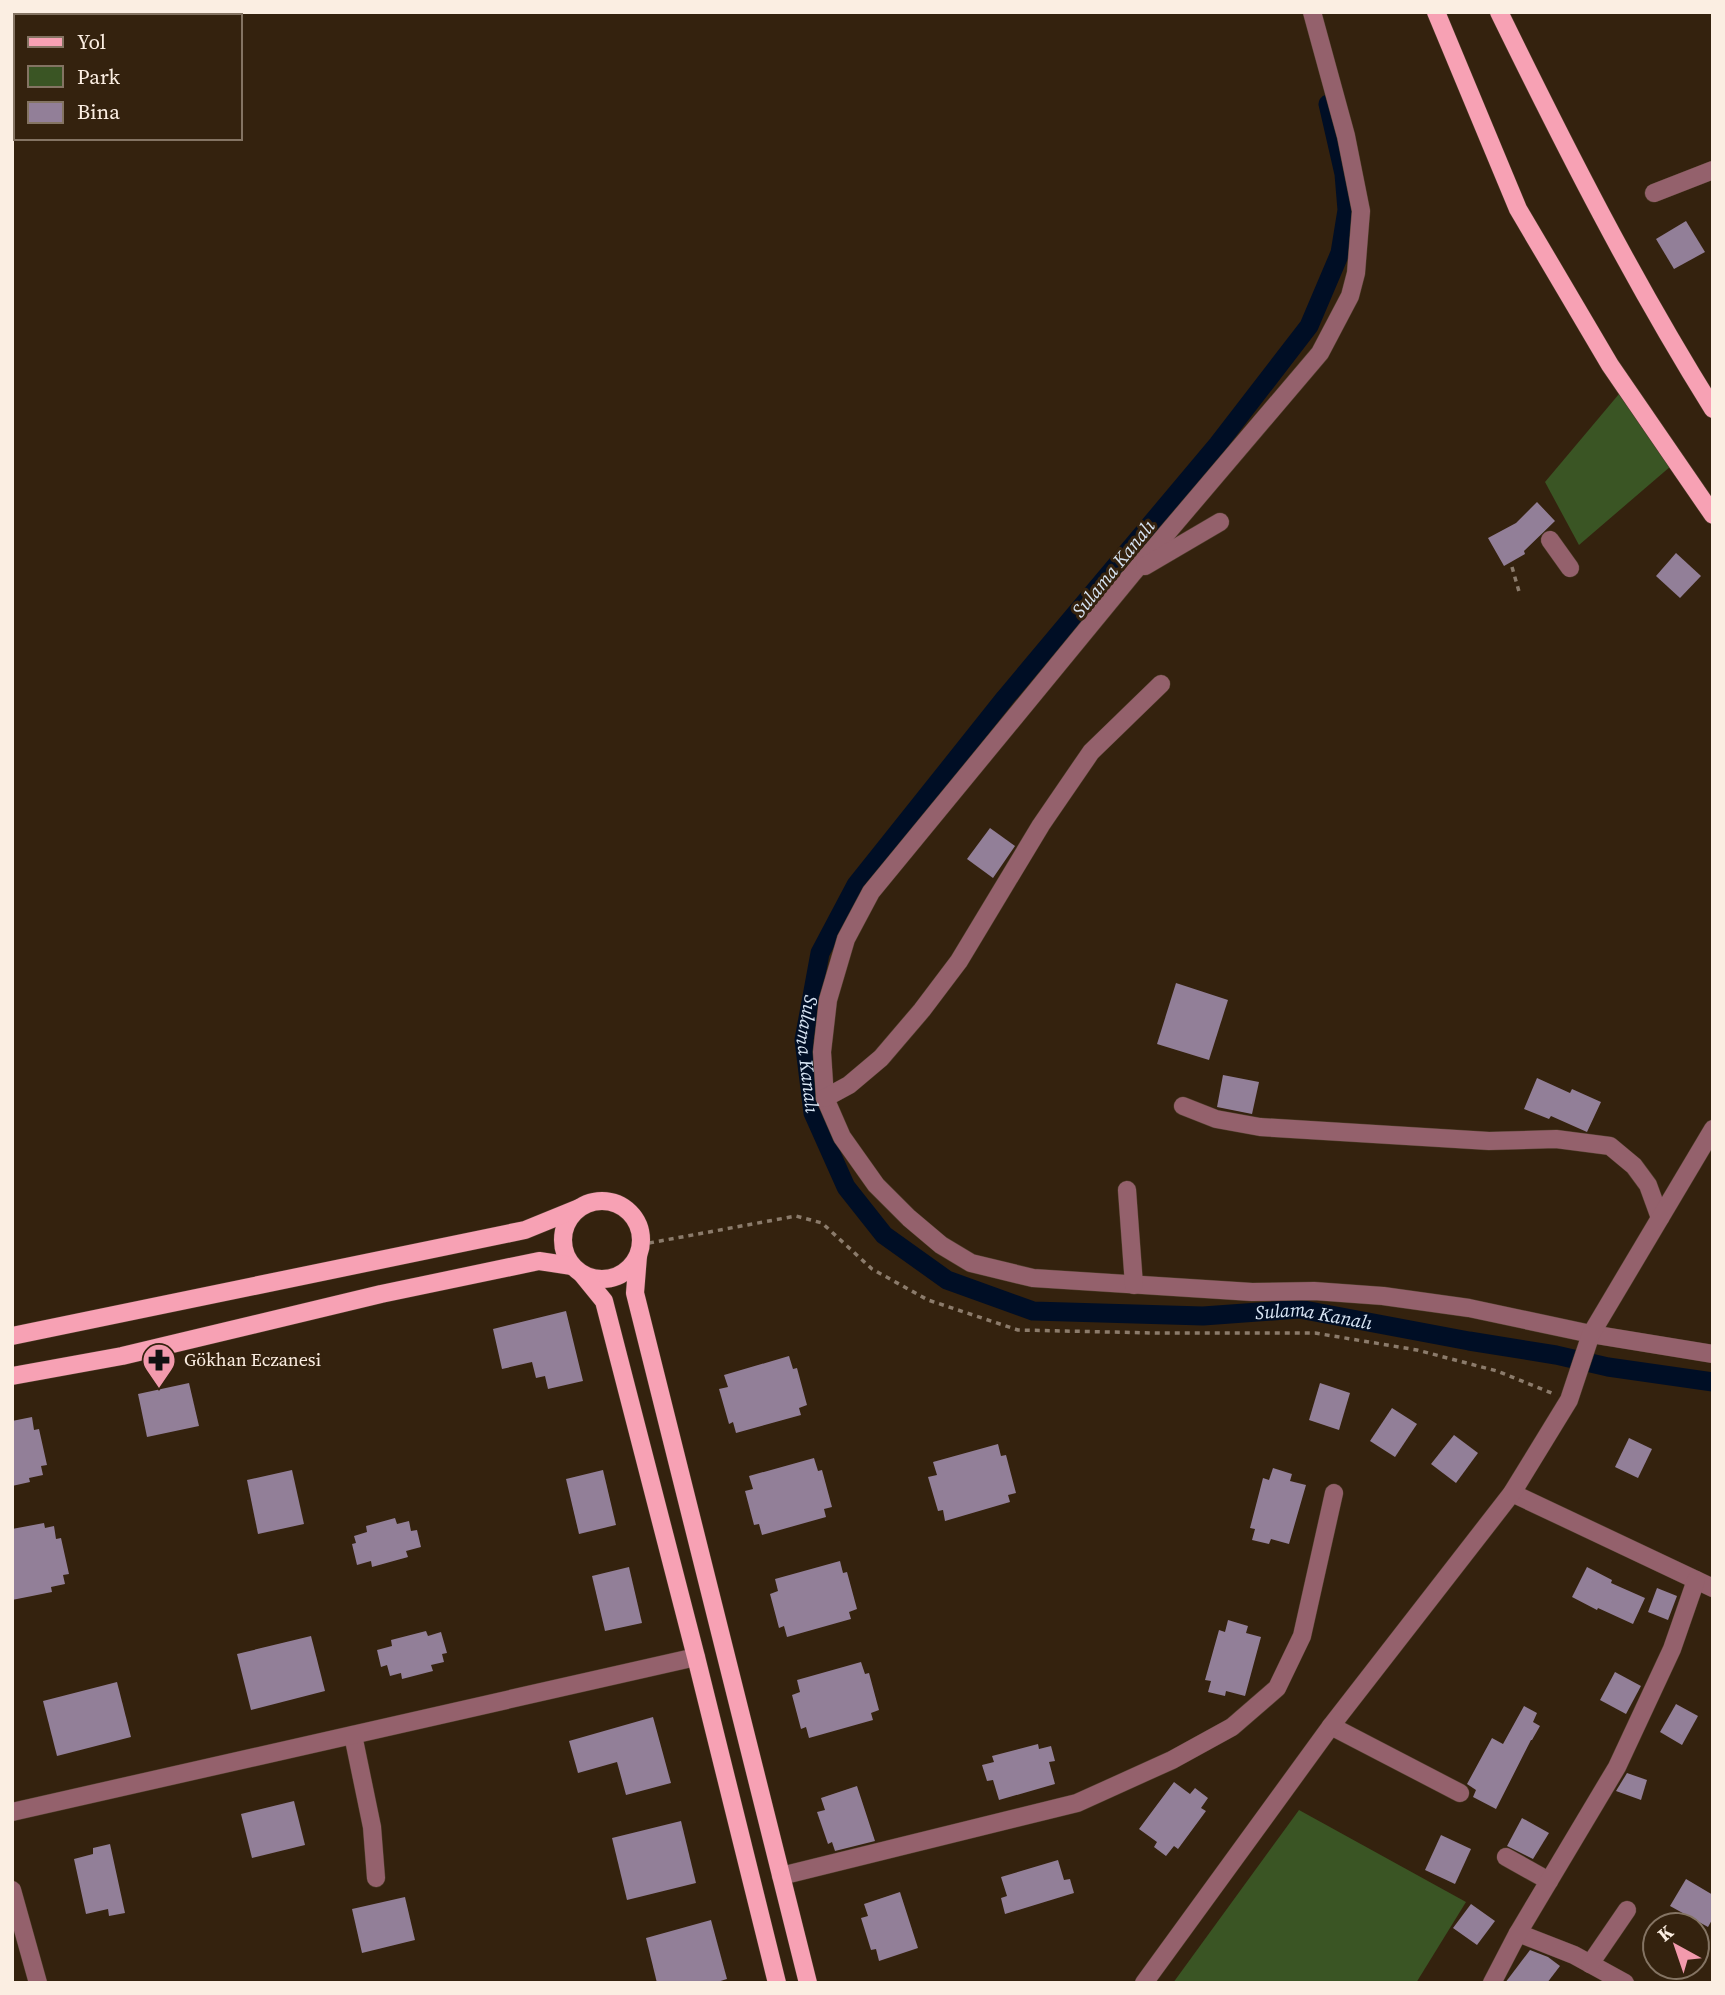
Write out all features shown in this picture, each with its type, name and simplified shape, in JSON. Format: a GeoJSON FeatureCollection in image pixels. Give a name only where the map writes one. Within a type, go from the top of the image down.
{"type":"FeatureCollection","features":[{"type":"Feature","properties":{"kind":"main road"},"geometry":{"type":"LineString","coordinates":[[1436,12],[1518,209],[1610,365],[1713,515]]}},
{"type":"Feature","properties":{"kind":"main road"},"geometry":{"type":"LineString","coordinates":[[1499,12],[1553,124],[1668,337],[1713,409]]}},
{"type":"Feature","properties":{"kind":"main road"},"geometry":{"type":"LineString","coordinates":[[12,1336],[525,1230],[591,1202],[604,1200],[627,1210],[636,1219],[640,1231],[635,1293],[808,1983]]}},
{"type":"Feature","properties":{"kind":"main road"},"geometry":{"type":"LineString","coordinates":[[579,1208],[564,1229],[562,1242],[565,1255],[604,1301],[777,1983]]}},
{"type":"Feature","properties":{"kind":"main road"},"geometry":{"type":"LineString","coordinates":[[12,1376],[122,1356],[381,1294],[538,1261],[577,1270],[595,1278],[608,1279],[620,1275],[630,1267],[639,1250]]}},
{"type":"Feature","properties":{"kind":"street"},"geometry":{"type":"LineString","coordinates":[[1311,12],[1346,136],[1361,211],[1356,273],[1350,296],[1320,353],[1133,573],[871,892],[846,939],[828,1000],[822,1052],[825,1098],[842,1137],[876,1185],[941,1245],[971,1264],[1033,1278],[1252,1292],[1327,1292],[1383,1296],[1469,1308],[1589,1341],[1713,1354]]}},
{"type":"Feature","properties":{"kind":"street"},"geometry":{"type":"LineString","coordinates":[[1654,193],[1713,170]]}},
{"type":"Feature","properties":{"kind":"street"},"geometry":{"type":"LineString","coordinates":[[1133,573],[1220,522]]}},
{"type":"Feature","properties":{"kind":"street"},"geometry":{"type":"LineString","coordinates":[[1550,540],[1570,568]]}},
{"type":"Feature","properties":{"kind":"street"},"geometry":{"type":"LineString","coordinates":[[825,1098],[849,1085],[881,1058],[922,1010],[959,961],[1041,825],[1091,752],[1161,684]]}},
{"type":"Feature","properties":{"kind":"street"},"geometry":{"type":"LineString","coordinates":[[1183,1106],[1216,1119],[1260,1127],[1489,1141],[1556,1139],[1610,1146],[1634,1166],[1648,1185],[1660,1218]]}},
{"type":"Feature","properties":{"kind":"street"},"geometry":{"type":"LineString","coordinates":[[1144,1983],[1331,1726],[1512,1493],[1572,1391],[1589,1341],[1713,1129]]}},
{"type":"Feature","properties":{"kind":"street"},"geometry":{"type":"LineString","coordinates":[[1127,1190],[1134,1285]]}},
{"type":"Feature","properties":{"kind":"street"},"geometry":{"type":"LineString","coordinates":[[781,1876],[1077,1803],[1172,1760],[1232,1727],[1277,1688],[1301,1636],[1334,1493]]}},
{"type":"Feature","properties":{"kind":"street"},"geometry":{"type":"LineString","coordinates":[[1512,1493],[1713,1588]]}},
{"type":"Feature","properties":{"kind":"street"},"geometry":{"type":"LineString","coordinates":[[1492,1983],[1518,1933],[1617,1767],[1672,1649],[1696,1580]]}},
{"type":"Feature","properties":{"kind":"street"},"geometry":{"type":"LineString","coordinates":[[12,1812],[696,1657]]}},
{"type":"Feature","properties":{"kind":"street"},"geometry":{"type":"LineString","coordinates":[[1331,1726],[1460,1793]]}},
{"type":"Feature","properties":{"kind":"street"},"geometry":{"type":"LineString","coordinates":[[352,1735],[372,1827],[376,1878]]}},
{"type":"Feature","properties":{"kind":"street"},"geometry":{"type":"LineString","coordinates":[[1506,1857],[1549,1881]]}},
{"type":"Feature","properties":{"kind":"street"},"geometry":{"type":"LineString","coordinates":[[12,1891],[38,1983]]}},
{"type":"Feature","properties":{"kind":"street"},"geometry":{"type":"LineString","coordinates":[[1590,1964],[1627,1910]]}},
{"type":"Feature","properties":{"kind":"street"},"geometry":{"type":"LineString","coordinates":[[1518,1933],[1574,1955],[1625,1983]]}},
{"type":"Feature","properties":{"kind":"path"},"geometry":{"type":"LineString","coordinates":[[1513,568],[1520,595]]}},
{"type":"Feature","properties":{"kind":"path"},"geometry":{"type":"LineString","coordinates":[[639,1250],[796,1216],[822,1223],[872,1269],[928,1300],[1018,1330],[1315,1333],[1418,1350],[1572,1391]]}},
{"type":"Feature","properties":{"kind":"green space"},"geometry":{"type":"Polygon","coordinates":[[[1619,394],[1671,466],[1579,545],[1545,482],[1619,394]]]}},
{"type":"Feature","properties":{"kind":"green space"},"geometry":{"type":"Polygon","coordinates":[[[1299,1810],[1466,1902],[1416,1983],[1173,1983],[1299,1810]]]}},
{"type":"Feature","properties":{"kind":"building"},"geometry":{"type":"Polygon","coordinates":[[[1686,221],[1705,252],[1674,269],[1656,239],[1686,221]]]}},
{"type":"Feature","properties":{"kind":"building"},"geometry":{"type":"Polygon","coordinates":[[[1537,502],[1555,521],[1524,551],[1525,554],[1504,566],[1488,538],[1516,523],[1537,502]]]}},
{"type":"Feature","properties":{"kind":"building"},"geometry":{"type":"Polygon","coordinates":[[[1676,553],[1701,576],[1680,598],[1656,576],[1676,553]]]}},
{"type":"Feature","properties":{"kind":"building"},"geometry":{"type":"Polygon","coordinates":[[[990,828],[1015,846],[993,878],[967,859],[990,828]]]}},
{"type":"Feature","properties":{"kind":"building"},"geometry":{"type":"Polygon","coordinates":[[[1176,983],[1228,1000],[1209,1060],[1157,1044],[1176,983]]]}},
{"type":"Feature","properties":{"kind":"building"},"geometry":{"type":"Polygon","coordinates":[[[1223,1075],[1259,1082],[1252,1114],[1217,1107],[1223,1075]]]}},
{"type":"Feature","properties":{"kind":"building"},"geometry":{"type":"Polygon","coordinates":[[[1537,1078],[1570,1093],[1572,1089],[1601,1102],[1587,1132],[1551,1116],[1549,1119],[1524,1109],[1537,1078]]]}},
{"type":"Feature","properties":{"kind":"building"},"geometry":{"type":"Polygon","coordinates":[[[566,1311],[583,1381],[548,1389],[545,1376],[536,1378],[532,1362],[502,1369],[493,1329],[566,1311]]]}},
{"type":"Feature","properties":{"kind":"building"},"geometry":{"type":"Polygon","coordinates":[[[789,1356],[793,1369],[797,1368],[807,1405],[799,1408],[801,1415],[736,1433],[733,1422],[729,1424],[719,1389],[728,1387],[724,1375],[789,1356]]]}},
{"type":"Feature","properties":{"kind":"building"},"geometry":{"type":"Polygon","coordinates":[[[189,1383],[199,1426],[147,1437],[138,1394],[189,1383]]]}},
{"type":"Feature","properties":{"kind":"building"},"geometry":{"type":"Polygon","coordinates":[[[1320,1383],[1350,1393],[1339,1430],[1309,1420],[1320,1383]]]}},
{"type":"Feature","properties":{"kind":"building"},"geometry":{"type":"Polygon","coordinates":[[[1392,1408],[1417,1424],[1395,1457],[1370,1441],[1392,1408]]]}},
{"type":"Feature","properties":{"kind":"building"},"geometry":{"type":"Polygon","coordinates":[[[32,1417],[34,1430],[39,1429],[47,1465],[41,1466],[43,1475],[29,1478],[30,1482],[12,1486],[12,1421],[32,1417]]]}},
{"type":"Feature","properties":{"kind":"building"},"geometry":{"type":"Polygon","coordinates":[[[1454,1435],[1478,1453],[1456,1483],[1431,1464],[1454,1435]]]}},
{"type":"Feature","properties":{"kind":"building"},"geometry":{"type":"Polygon","coordinates":[[[1629,1438],[1652,1449],[1638,1478],[1615,1467],[1629,1438]]]}},
{"type":"Feature","properties":{"kind":"building"},"geometry":{"type":"Polygon","coordinates":[[[998,1444],[1001,1456],[1006,1455],[1016,1493],[1008,1495],[1010,1502],[945,1521],[943,1510],[938,1511],[928,1477],[937,1475],[933,1462],[998,1444]]]}},
{"type":"Feature","properties":{"kind":"building"},"geometry":{"type":"Polygon","coordinates":[[[814,1458],[818,1471],[822,1470],[832,1507],[824,1509],[826,1517],[762,1535],[759,1524],[754,1525],[745,1491],[753,1489],[749,1476],[814,1458]]]}},
{"type":"Feature","properties":{"kind":"building"},"geometry":{"type":"Polygon","coordinates":[[[1273,1468],[1292,1474],[1290,1481],[1306,1485],[1289,1544],[1271,1539],[1269,1544],[1252,1540],[1255,1529],[1250,1528],[1263,1478],[1269,1480],[1273,1468]]]}},
{"type":"Feature","properties":{"kind":"building"},"geometry":{"type":"Polygon","coordinates":[[[292,1470],[304,1524],[258,1534],[247,1480],[292,1470]]]}},
{"type":"Feature","properties":{"kind":"building"},"geometry":{"type":"Polygon","coordinates":[[[603,1470],[616,1525],[579,1534],[566,1479],[603,1470]]]}},
{"type":"Feature","properties":{"kind":"building"},"geometry":{"type":"Polygon","coordinates":[[[395,1518],[397,1524],[409,1521],[411,1531],[417,1530],[421,1547],[406,1551],[408,1557],[372,1567],[371,1561],[357,1565],[352,1544],[356,1543],[354,1536],[367,1532],[366,1526],[395,1518]]]}},
{"type":"Feature","properties":{"kind":"building"},"geometry":{"type":"Polygon","coordinates":[[[44,1523],[45,1528],[54,1526],[56,1539],[61,1538],[69,1574],[63,1575],[65,1584],[51,1587],[52,1592],[12,1600],[12,1529],[44,1523]]]}},
{"type":"Feature","properties":{"kind":"building"},"geometry":{"type":"Polygon","coordinates":[[[840,1561],[843,1573],[847,1572],[857,1609],[849,1612],[851,1619],[787,1637],[784,1626],[779,1628],[770,1594],[778,1591],[775,1579],[840,1561]]]}},
{"type":"Feature","properties":{"kind":"building"},"geometry":{"type":"Polygon","coordinates":[[[629,1567],[642,1623],[605,1631],[592,1576],[629,1567]]]}},
{"type":"Feature","properties":{"kind":"building"},"geometry":{"type":"Polygon","coordinates":[[[1587,1567],[1612,1580],[1611,1583],[1645,1598],[1633,1624],[1572,1597],[1587,1567]]]}},
{"type":"Feature","properties":{"kind":"building"},"geometry":{"type":"Polygon","coordinates":[[[1657,1588],[1677,1596],[1668,1620],[1648,1612],[1657,1588]]]}},
{"type":"Feature","properties":{"kind":"building"},"geometry":{"type":"Polygon","coordinates":[[[1228,1620],[1248,1626],[1246,1633],[1261,1637],[1245,1696],[1226,1691],[1225,1696],[1208,1692],[1211,1681],[1205,1680],[1219,1630],[1225,1632],[1228,1620]]]}},
{"type":"Feature","properties":{"kind":"building"},"geometry":{"type":"Polygon","coordinates":[[[426,1631],[428,1636],[441,1632],[447,1653],[442,1654],[444,1662],[431,1665],[433,1671],[402,1679],[401,1673],[390,1676],[387,1665],[381,1667],[377,1650],[392,1646],[391,1640],[426,1631]]]}},
{"type":"Feature","properties":{"kind":"building"},"geometry":{"type":"Polygon","coordinates":[[[311,1636],[325,1691],[251,1710],[237,1654],[311,1636]]]}},
{"type":"Feature","properties":{"kind":"building"},"geometry":{"type":"Polygon","coordinates":[[[861,1662],[865,1674],[869,1673],[879,1710],[871,1713],[873,1720],[809,1738],[806,1727],[801,1729],[792,1695],[800,1692],[797,1680],[861,1662]]]}},
{"type":"Feature","properties":{"kind":"building"},"geometry":{"type":"Polygon","coordinates":[[[1615,1672],[1641,1686],[1626,1714],[1600,1700],[1615,1672]]]}},
{"type":"Feature","properties":{"kind":"building"},"geometry":{"type":"Polygon","coordinates":[[[117,1682],[131,1737],[57,1756],[43,1701],[117,1682]]]}},
{"type":"Feature","properties":{"kind":"building"},"geometry":{"type":"Polygon","coordinates":[[[1676,1704],[1698,1716],[1682,1745],[1660,1732],[1676,1704]]]}},
{"type":"Feature","properties":{"kind":"building"},"geometry":{"type":"Polygon","coordinates":[[[1524,1706],[1537,1713],[1533,1722],[1540,1726],[1496,1809],[1473,1797],[1476,1790],[1467,1784],[1492,1738],[1503,1744],[1524,1706]]]}},
{"type":"Feature","properties":{"kind":"building"},"geometry":{"type":"Polygon","coordinates":[[[653,1717],[671,1783],[626,1795],[617,1762],[578,1773],[569,1741],[653,1717]]]}},
{"type":"Feature","properties":{"kind":"building"},"geometry":{"type":"Polygon","coordinates":[[[1038,1744],[1039,1749],[1051,1746],[1055,1761],[1049,1762],[1055,1784],[999,1800],[993,1780],[987,1781],[982,1765],[994,1762],[992,1756],[1038,1744]]]}},
{"type":"Feature","properties":{"kind":"building"},"geometry":{"type":"Polygon","coordinates":[[[1627,1773],[1647,1780],[1641,1800],[1616,1791],[1627,1773]]]}},
{"type":"Feature","properties":{"kind":"building"},"geometry":{"type":"Polygon","coordinates":[[[1174,1782],[1190,1794],[1195,1788],[1208,1798],[1201,1808],[1206,1811],[1178,1849],[1174,1846],[1166,1856],[1154,1847],[1157,1842],[1139,1829],[1174,1782]]]}},
{"type":"Feature","properties":{"kind":"building"},"geometry":{"type":"Polygon","coordinates":[[[857,1786],[875,1841],[835,1851],[832,1842],[828,1844],[817,1812],[825,1810],[821,1798],[857,1786]]]}},
{"type":"Feature","properties":{"kind":"building"},"geometry":{"type":"Polygon","coordinates":[[[294,1801],[305,1845],[252,1858],[241,1814],[294,1801]]]}},
{"type":"Feature","properties":{"kind":"building"},"geometry":{"type":"Polygon","coordinates":[[[1522,1818],[1549,1833],[1533,1859],[1507,1846],[1522,1818]]]}},
{"type":"Feature","properties":{"kind":"building"},"geometry":{"type":"Polygon","coordinates":[[[681,1821],[696,1883],[627,1900],[612,1838],[681,1821]]]}},
{"type":"Feature","properties":{"kind":"building"},"geometry":{"type":"Polygon","coordinates":[[[1441,1835],[1471,1849],[1455,1884],[1425,1870],[1441,1835]]]}},
{"type":"Feature","properties":{"kind":"building"},"geometry":{"type":"Polygon","coordinates":[[[110,1844],[125,1913],[109,1916],[108,1909],[86,1914],[74,1859],[93,1854],[93,1848],[110,1844]]]}},
{"type":"Feature","properties":{"kind":"building"},"geometry":{"type":"Polygon","coordinates":[[[1058,1860],[1064,1880],[1070,1879],[1074,1893],[1005,1914],[1001,1898],[1007,1896],[1001,1877],[1058,1860]]]}},
{"type":"Feature","properties":{"kind":"building"},"geometry":{"type":"Polygon","coordinates":[[[1686,1879],[1713,1895],[1713,1918],[1711,1922],[1711,1911],[1679,1911],[1670,1906],[1686,1879]]]}},
{"type":"Feature","properties":{"kind":"building"},"geometry":{"type":"Polygon","coordinates":[[[900,1892],[918,1948],[879,1961],[876,1949],[871,1950],[861,1918],[868,1916],[864,1904],[900,1892]]]}},
{"type":"Feature","properties":{"kind":"building"},"geometry":{"type":"Polygon","coordinates":[[[405,1897],[415,1940],[362,1953],[352,1909],[405,1897]]]}},
{"type":"Feature","properties":{"kind":"building"},"geometry":{"type":"Polygon","coordinates":[[[1471,1904],[1495,1921],[1477,1945],[1453,1928],[1471,1904]]]}},
{"type":"Feature","properties":{"kind":"building"},"geometry":{"type":"Polygon","coordinates":[[[711,1920],[727,1979],[714,1983],[657,1983],[646,1938],[711,1920]]]}},
{"type":"Feature","properties":{"kind":"building"},"geometry":{"type":"Polygon","coordinates":[[[1530,1950],[1548,1957],[1560,1966],[1547,1983],[1505,1983],[1530,1950]]]}},
{"type":"Feature","properties":{"kind":"waterway","name":"Sulama Kanalı"},"geometry":{"type":"LineString","coordinates":[[1328,104],[1344,174],[1347,210],[1340,253],[1309,326],[1218,444],[1005,698],[856,885],[820,953],[804,1040],[813,1113],[846,1187],[884,1235],[947,1280],[1033,1311],[1203,1316],[1299,1309],[1556,1355],[1608,1367],[1713,1382]]}},
{"type":"Feature","properties":{"kind":"place","name":"Gökhan Eczanesi"},"geometry":{"type":"Point","coordinates":[159,1390]}}]}
